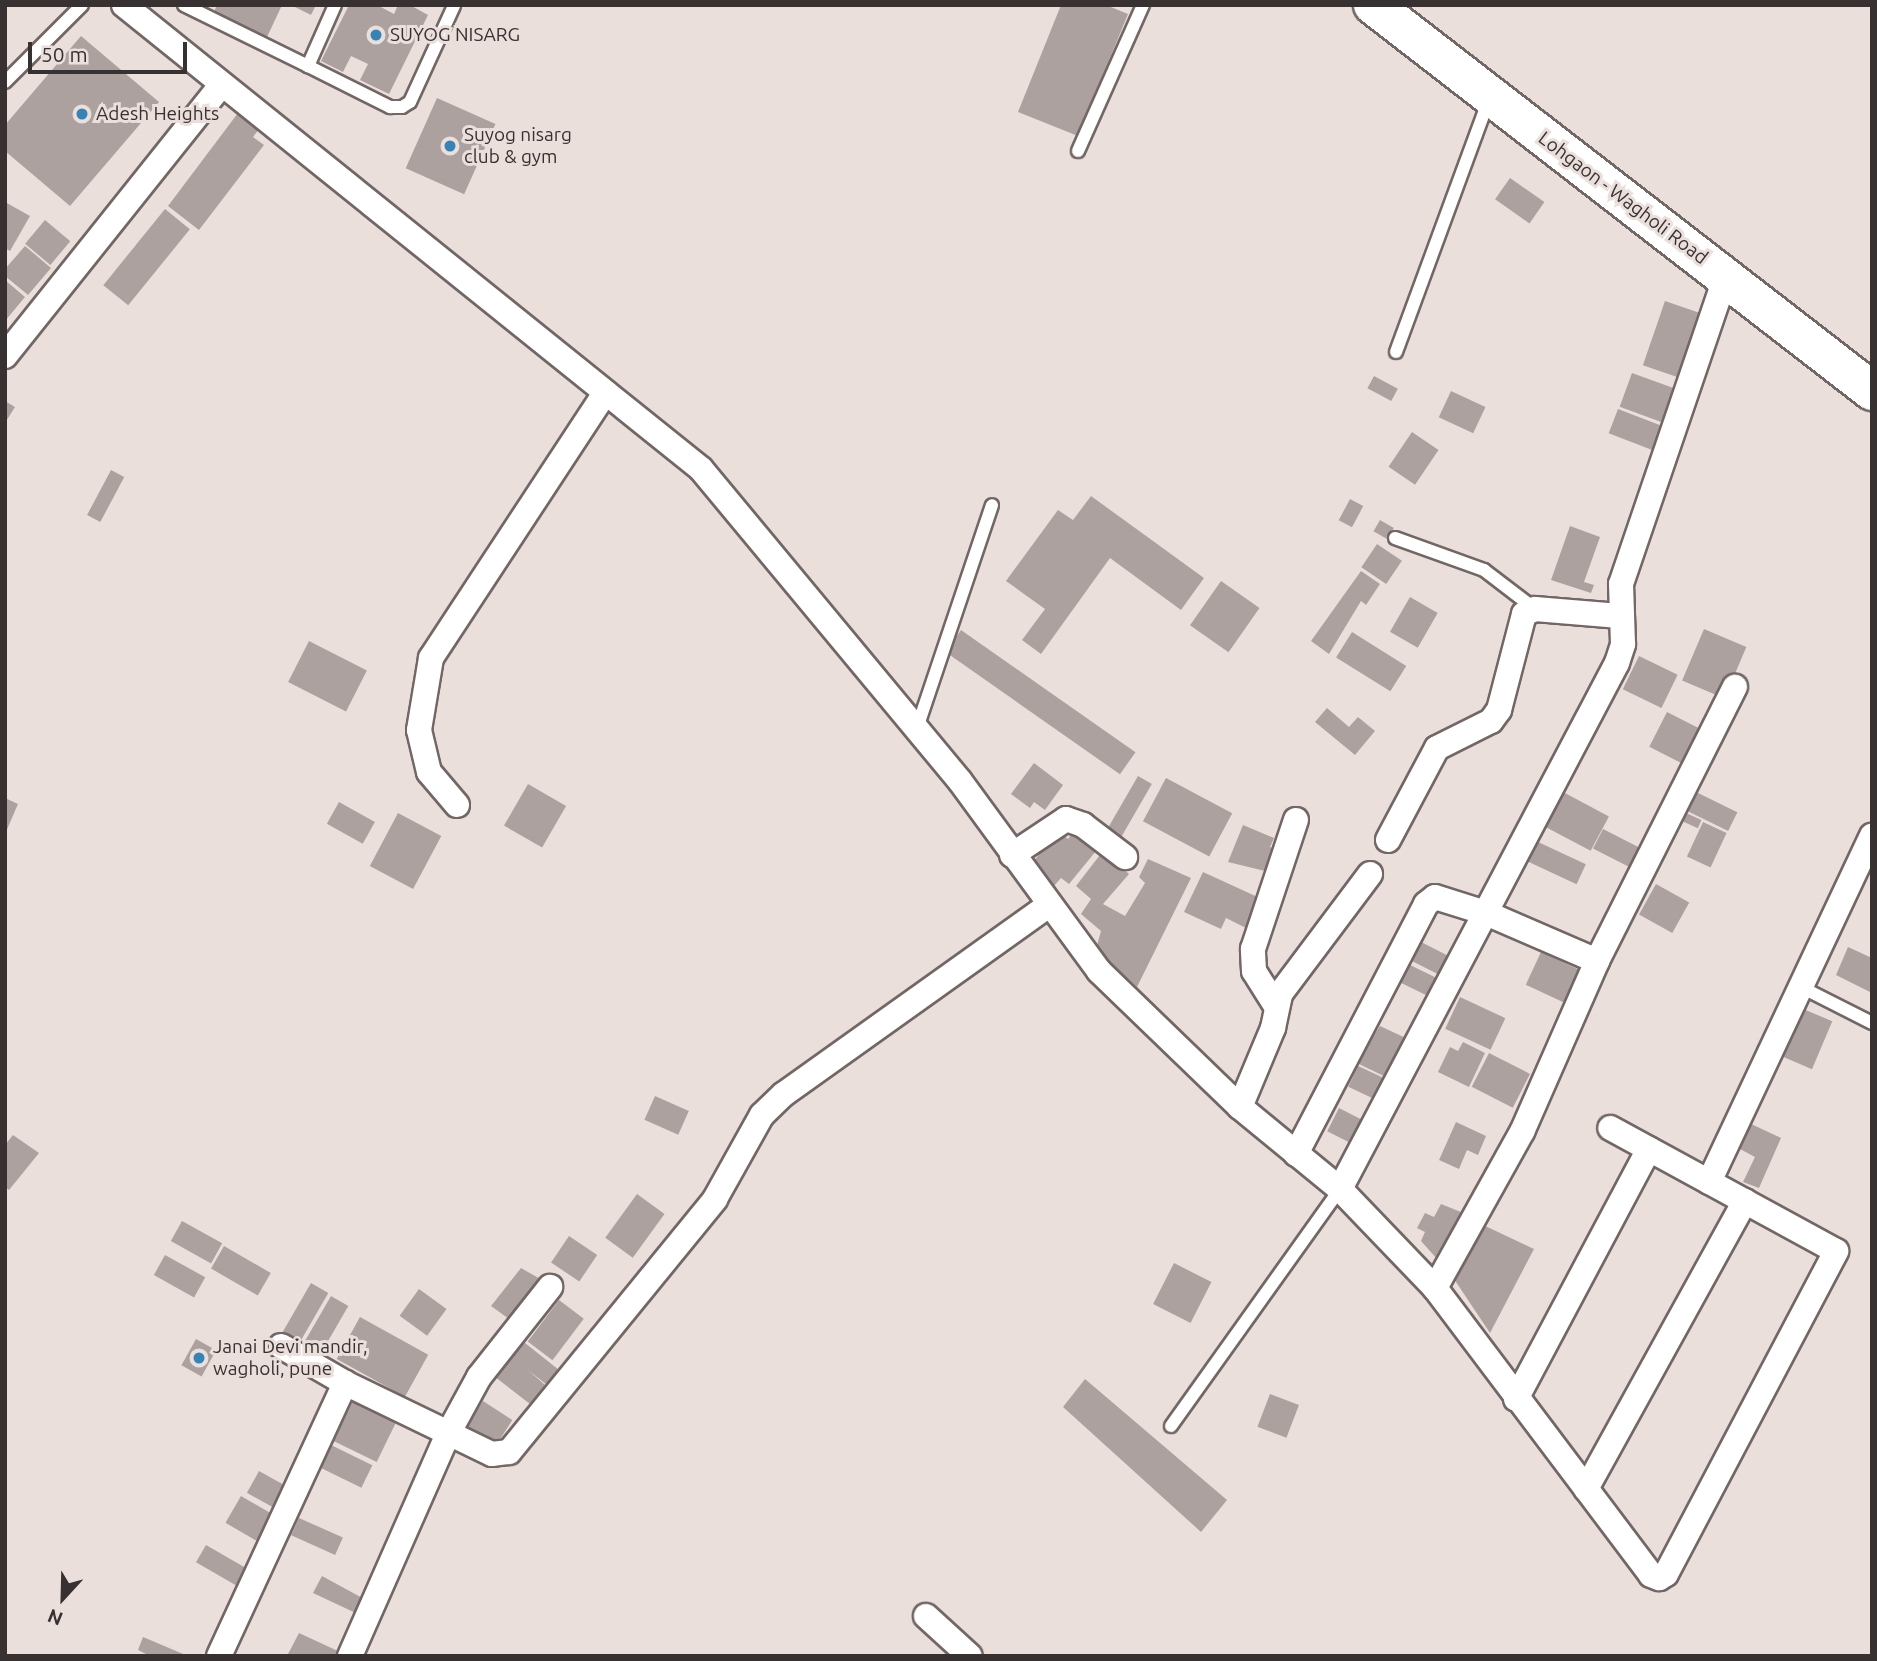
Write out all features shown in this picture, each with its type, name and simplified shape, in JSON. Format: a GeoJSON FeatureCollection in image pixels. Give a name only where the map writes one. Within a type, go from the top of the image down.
{"type":"FeatureCollection","features":[{"type":"Feature","properties":{"kind":"main road","name":"Lohgaon - Wagholi Road"},"geometry":{"type":"LineString","coordinates":[[1373,5],[1872,391]]}},
{"type":"Feature","properties":{"kind":"street"},"geometry":{"type":"LineString","coordinates":[[124,5],[221,85],[312,152],[701,469],[917,728],[1099,971],[1240,1107],[1340,1189],[1435,1288],[1651,1575],[1659,1578],[1666,1574],[1836,1251],[1611,1128]]}},
{"type":"Feature","properties":{"kind":"street"},"geometry":{"type":"LineString","coordinates":[[5,356],[221,85]]}},
{"type":"Feature","properties":{"kind":"street"},"geometry":{"type":"LineString","coordinates":[[1340,1189],[1617,663],[1623,644],[1620,584],[1726,276]]}},
{"type":"Feature","properties":{"kind":"street"},"geometry":{"type":"LineString","coordinates":[[457,805],[429,772],[419,730],[431,658],[605,393]]}},
{"type":"Feature","properties":{"kind":"street"},"geometry":{"type":"LineString","coordinates":[[1388,840],[1437,748],[1491,721],[1499,710],[1517,625],[1524,614],[1535,609],[1620,616]]}},
{"type":"Feature","properties":{"kind":"street"},"geometry":{"type":"LineString","coordinates":[[1435,1288],[1522,1132],[1597,961],[1735,687]]}},
{"type":"Feature","properties":{"kind":"street"},"geometry":{"type":"LineString","coordinates":[[1012,855],[1066,819],[1083,825],[1125,857]]}},
{"type":"Feature","properties":{"kind":"street"},"geometry":{"type":"LineString","coordinates":[[1276,1006],[1254,971],[1253,949],[1296,820]]}},
{"type":"Feature","properties":{"kind":"street"},"geometry":{"type":"LineString","coordinates":[[1709,1182],[1872,835]]}},
{"type":"Feature","properties":{"kind":"street"},"geometry":{"type":"LineString","coordinates":[[1240,1107],[1273,1028],[1276,1006],[1290,976],[1370,874]]}},
{"type":"Feature","properties":{"kind":"street"},"geometry":{"type":"LineString","coordinates":[[1296,1154],[1426,904],[1435,897],[1449,899],[1486,913],[1597,961]]}},
{"type":"Feature","properties":{"kind":"street"},"geometry":{"type":"LineString","coordinates":[[281,1346],[345,1383],[492,1454],[509,1452],[715,1199],[762,1115],[784,1094],[1049,905]]}},
{"type":"Feature","properties":{"kind":"street"},"geometry":{"type":"LineString","coordinates":[[1516,1399],[1649,1149]]}},
{"type":"Feature","properties":{"kind":"street"},"geometry":{"type":"LineString","coordinates":[[1586,1489],[1745,1201]]}},
{"type":"Feature","properties":{"kind":"street"},"geometry":{"type":"LineString","coordinates":[[350,1656],[449,1432],[488,1362],[551,1287]]}},
{"type":"Feature","properties":{"kind":"street"},"geometry":{"type":"LineString","coordinates":[[219,1656],[345,1383]]}},
{"type":"Feature","properties":{"kind":"street"},"geometry":{"type":"LineString","coordinates":[[926,1616],[970,1656]]}},
{"type":"Feature","properties":{"kind":"lane"},"geometry":{"type":"LineString","coordinates":[[5,82],[82,5]]}},
{"type":"Feature","properties":{"kind":"lane"},"geometry":{"type":"LineString","coordinates":[[184,5],[390,107],[402,107],[410,102],[454,6]]}},
{"type":"Feature","properties":{"kind":"lane"},"geometry":{"type":"LineString","coordinates":[[307,65],[335,5]]}},
{"type":"Feature","properties":{"kind":"lane"},"geometry":{"type":"LineString","coordinates":[[1078,151],[1143,5]]}},
{"type":"Feature","properties":{"kind":"lane"},"geometry":{"type":"LineString","coordinates":[[1396,352],[1490,97]]}},
{"type":"Feature","properties":{"kind":"lane"},"geometry":{"type":"LineString","coordinates":[[917,728],[992,505]]}},
{"type":"Feature","properties":{"kind":"lane"},"geometry":{"type":"LineString","coordinates":[[1395,538],[1484,570],[1535,609]]}},
{"type":"Feature","properties":{"kind":"lane"},"geometry":{"type":"LineString","coordinates":[[1801,987],[1872,1023]]}},
{"type":"Feature","properties":{"kind":"lane"},"geometry":{"type":"LineString","coordinates":[[1171,1426],[1340,1189]]}},
{"type":"Feature","properties":{"kind":"building"},"geometry":{"type":"Polygon","coordinates":[[[217,5],[282,5],[267,37],[214,12],[217,5]]]}},
{"type":"Feature","properties":{"kind":"building"},"geometry":{"type":"Polygon","coordinates":[[[291,5],[316,5],[311,15],[291,5]]]}},
{"type":"Feature","properties":{"kind":"building","name":"SUYOG NISARG"},"geometry":{"type":"Polygon","coordinates":[[[349,5],[377,5],[394,14],[398,5],[410,5],[428,15],[389,94],[360,80],[368,64],[351,56],[343,72],[321,61],[349,5]]]}},
{"type":"Feature","properties":{"kind":"building"},"geometry":{"type":"Polygon","coordinates":[[[1061,5],[1106,5],[1128,14],[1078,136],[1018,112],[1061,5]]]}},
{"type":"Feature","properties":{"kind":"building","name":"Adesh Heights"},"geometry":{"type":"Polygon","coordinates":[[[81,36],[159,102],[70,206],[5,151],[5,125],[81,36]]]}},
{"type":"Feature","properties":{"kind":"building","name":"Suyog nisarg club & gym"},"geometry":{"type":"Polygon","coordinates":[[[437,98],[495,124],[464,194],[406,168],[437,98]]]}},
{"type":"Feature","properties":{"kind":"building"},"geometry":{"type":"Polygon","coordinates":[[[238,113],[259,129],[253,137],[264,145],[199,230],[168,206],[238,113]]]}},
{"type":"Feature","properties":{"kind":"building"},"geometry":{"type":"Polygon","coordinates":[[[1510,178],[1544,202],[1529,223],[1495,199],[1510,178]]]}},
{"type":"Feature","properties":{"kind":"building"},"geometry":{"type":"Polygon","coordinates":[[[5,202],[30,216],[10,251],[5,248],[5,202]]]}},
{"type":"Feature","properties":{"kind":"building"},"geometry":{"type":"Polygon","coordinates":[[[165,209],[190,229],[128,305],[103,285],[165,209]]]}},
{"type":"Feature","properties":{"kind":"building"},"geometry":{"type":"Polygon","coordinates":[[[45,220],[70,241],[50,265],[25,244],[45,220]]]}},
{"type":"Feature","properties":{"kind":"building"},"geometry":{"type":"Polygon","coordinates":[[[25,246],[51,268],[28,295],[5,276],[5,269],[25,246]]]}},
{"type":"Feature","properties":{"kind":"building"},"geometry":{"type":"Polygon","coordinates":[[[5,280],[25,297],[5,321],[5,280]]]}},
{"type":"Feature","properties":{"kind":"building"},"geometry":{"type":"Polygon","coordinates":[[[1665,301],[1700,313],[1678,377],[1643,365],[1665,301]]]}},
{"type":"Feature","properties":{"kind":"building"},"geometry":{"type":"Polygon","coordinates":[[[1632,373],[1676,389],[1664,423],[1620,407],[1632,373]]]}},
{"type":"Feature","properties":{"kind":"building"},"geometry":{"type":"Polygon","coordinates":[[[1374,376],[1398,389],[1391,401],[1367,388],[1374,376]]]}},
{"type":"Feature","properties":{"kind":"building"},"geometry":{"type":"Polygon","coordinates":[[[1451,391],[1485,407],[1473,433],[1439,417],[1451,391]]]}},
{"type":"Feature","properties":{"kind":"building"},"geometry":{"type":"Polygon","coordinates":[[[5,401],[15,407],[5,423],[5,401]]]}},
{"type":"Feature","properties":{"kind":"building"},"geometry":{"type":"Polygon","coordinates":[[[1618,409],[1663,426],[1653,450],[1609,433],[1618,409]]]}},
{"type":"Feature","properties":{"kind":"building"},"geometry":{"type":"Polygon","coordinates":[[[1412,432],[1439,450],[1415,485],[1389,467],[1412,432]]]}},
{"type":"Feature","properties":{"kind":"building"},"geometry":{"type":"Polygon","coordinates":[[[111,470],[124,477],[100,522],[87,515],[111,470]]]}},
{"type":"Feature","properties":{"kind":"building"},"geometry":{"type":"Polygon","coordinates":[[[1091,496],[1204,578],[1181,610],[1110,558],[1041,654],[1022,640],[1045,609],[1006,581],[1058,510],[1073,520],[1091,496]]]}},
{"type":"Feature","properties":{"kind":"building"},"geometry":{"type":"Polygon","coordinates":[[[1350,499],[1363,506],[1352,527],[1339,520],[1350,499]]]}},
{"type":"Feature","properties":{"kind":"building"},"geometry":{"type":"Polygon","coordinates":[[[1380,520],[1394,528],[1387,539],[1374,531],[1380,520]]]}},
{"type":"Feature","properties":{"kind":"building"},"geometry":{"type":"Polygon","coordinates":[[[1570,526],[1600,537],[1584,582],[1594,585],[1591,593],[1551,580],[1570,526]]]}},
{"type":"Feature","properties":{"kind":"building"},"geometry":{"type":"Polygon","coordinates":[[[1377,544],[1402,561],[1386,584],[1361,567],[1377,544]]]}},
{"type":"Feature","properties":{"kind":"building"},"geometry":{"type":"Polygon","coordinates":[[[1361,571],[1380,584],[1366,605],[1361,601],[1329,654],[1311,641],[1361,571]]]}},
{"type":"Feature","properties":{"kind":"building"},"geometry":{"type":"Polygon","coordinates":[[[1221,581],[1260,608],[1229,652],[1190,625],[1221,581]]]}},
{"type":"Feature","properties":{"kind":"building"},"geometry":{"type":"Polygon","coordinates":[[[1410,597],[1438,613],[1418,648],[1390,632],[1410,597]]]}},
{"type":"Feature","properties":{"kind":"building"},"geometry":{"type":"Polygon","coordinates":[[[1704,629],[1746,647],[1724,699],[1682,681],[1704,629]]]}},
{"type":"Feature","properties":{"kind":"building"},"geometry":{"type":"Polygon","coordinates":[[[961,630],[1135,752],[1120,774],[946,652],[961,630]]]}},
{"type":"Feature","properties":{"kind":"building"},"geometry":{"type":"Polygon","coordinates":[[[1352,632],[1406,666],[1390,691],[1336,657],[1352,632]]]}},
{"type":"Feature","properties":{"kind":"building"},"geometry":{"type":"Polygon","coordinates":[[[309,641],[367,671],[346,711],[288,682],[309,641]]]}},
{"type":"Feature","properties":{"kind":"building"},"geometry":{"type":"Polygon","coordinates":[[[1639,656],[1678,675],[1661,708],[1623,689],[1639,656]]]}},
{"type":"Feature","properties":{"kind":"building"},"geometry":{"type":"Polygon","coordinates":[[[1327,708],[1349,727],[1358,717],[1375,731],[1355,755],[1315,722],[1327,708]]]}},
{"type":"Feature","properties":{"kind":"building"},"geometry":{"type":"Polygon","coordinates":[[[1667,712],[1704,731],[1687,766],[1649,747],[1667,712]]]}},
{"type":"Feature","properties":{"kind":"building"},"geometry":{"type":"Polygon","coordinates":[[[1034,763],[1063,785],[1045,810],[1034,802],[1030,808],[1011,794],[1034,763]]]}},
{"type":"Feature","properties":{"kind":"building"},"geometry":{"type":"Polygon","coordinates":[[[1138,776],[1152,784],[1119,840],[1106,832],[1138,776]]]}},
{"type":"Feature","properties":{"kind":"building"},"geometry":{"type":"Polygon","coordinates":[[[1166,778],[1232,813],[1209,856],[1143,821],[1166,778]]]}},
{"type":"Feature","properties":{"kind":"building"},"geometry":{"type":"Polygon","coordinates":[[[528,784],[566,806],[542,848],[504,826],[528,784]]]}},
{"type":"Feature","properties":{"kind":"building"},"geometry":{"type":"Polygon","coordinates":[[[1563,792],[1609,816],[1591,851],[1545,826],[1563,792]]]}},
{"type":"Feature","properties":{"kind":"building"},"geometry":{"type":"Polygon","coordinates":[[[1696,792],[1737,812],[1728,831],[1687,811],[1696,792]]]}},
{"type":"Feature","properties":{"kind":"building"},"geometry":{"type":"Polygon","coordinates":[[[5,798],[18,804],[5,834],[5,798]]]}},
{"type":"Feature","properties":{"kind":"building"},"geometry":{"type":"Polygon","coordinates":[[[339,802],[375,822],[363,844],[327,824],[339,802]]]}},
{"type":"Feature","properties":{"kind":"building"},"geometry":{"type":"Polygon","coordinates":[[[398,813],[441,836],[413,889],[370,866],[398,813]]]}},
{"type":"Feature","properties":{"kind":"building"},"geometry":{"type":"Polygon","coordinates":[[[1686,813],[1702,820],[1698,828],[1682,821],[1686,813]]]}},
{"type":"Feature","properties":{"kind":"building"},"geometry":{"type":"Polygon","coordinates":[[[1703,822],[1727,833],[1711,867],[1687,856],[1703,822]]]}},
{"type":"Feature","properties":{"kind":"building"},"geometry":{"type":"Polygon","coordinates":[[[1243,825],[1274,838],[1270,847],[1275,849],[1265,871],[1228,862],[1243,825]]]}},
{"type":"Feature","properties":{"kind":"building"},"geometry":{"type":"Polygon","coordinates":[[[1603,829],[1642,849],[1632,869],[1593,849],[1603,829]]]}},
{"type":"Feature","properties":{"kind":"building"},"geometry":{"type":"Polygon","coordinates":[[[1058,831],[1068,839],[1073,832],[1096,851],[1069,884],[1061,878],[1053,887],[1029,867],[1058,831]]]}},
{"type":"Feature","properties":{"kind":"building"},"geometry":{"type":"Polygon","coordinates":[[[1536,841],[1586,864],[1577,884],[1527,861],[1536,841]]]}},
{"type":"Feature","properties":{"kind":"building"},"geometry":{"type":"Polygon","coordinates":[[[1103,851],[1129,874],[1103,904],[1125,916],[1145,883],[1139,877],[1148,859],[1191,878],[1137,987],[1096,949],[1101,931],[1081,914],[1091,899],[1076,886],[1103,851]]]}},
{"type":"Feature","properties":{"kind":"building"},"geometry":{"type":"Polygon","coordinates":[[[1203,872],[1262,899],[1248,929],[1226,918],[1221,929],[1184,912],[1203,872]]]}},
{"type":"Feature","properties":{"kind":"building"},"geometry":{"type":"Polygon","coordinates":[[[1656,884],[1689,902],[1672,933],[1639,915],[1656,884]]]}},
{"type":"Feature","properties":{"kind":"building"},"geometry":{"type":"Polygon","coordinates":[[[1421,942],[1453,958],[1444,977],[1411,961],[1421,942]]]}},
{"type":"Feature","properties":{"kind":"building"},"geometry":{"type":"Polygon","coordinates":[[[1848,947],[1872,958],[1872,993],[1836,975],[1848,947]]]}},
{"type":"Feature","properties":{"kind":"building"},"geometry":{"type":"Polygon","coordinates":[[[1541,952],[1582,971],[1567,1004],[1526,985],[1541,952]]]}},
{"type":"Feature","properties":{"kind":"building"},"geometry":{"type":"Polygon","coordinates":[[[1408,964],[1441,980],[1432,998],[1399,982],[1408,964]]]}},
{"type":"Feature","properties":{"kind":"building"},"geometry":{"type":"Polygon","coordinates":[[[1460,997],[1505,1018],[1491,1050],[1445,1029],[1460,997]]]}},
{"type":"Feature","properties":{"kind":"building"},"geometry":{"type":"Polygon","coordinates":[[[1801,1008],[1832,1021],[1812,1069],[1781,1056],[1801,1008]]]}},
{"type":"Feature","properties":{"kind":"building"},"geometry":{"type":"Polygon","coordinates":[[[1380,1026],[1410,1040],[1402,1059],[1393,1055],[1401,1060],[1392,1080],[1357,1063],[1380,1026]]]}},
{"type":"Feature","properties":{"kind":"building"},"geometry":{"type":"Polygon","coordinates":[[[1463,1042],[1485,1053],[1469,1087],[1438,1072],[1450,1047],[1458,1051],[1463,1042]]]}},
{"type":"Feature","properties":{"kind":"building"},"geometry":{"type":"Polygon","coordinates":[[[1489,1053],[1530,1074],[1513,1108],[1472,1087],[1489,1053]]]}},
{"type":"Feature","properties":{"kind":"building"},"geometry":{"type":"Polygon","coordinates":[[[1358,1066],[1390,1081],[1380,1102],[1348,1087],[1358,1066]]]}},
{"type":"Feature","properties":{"kind":"building"},"geometry":{"type":"Polygon","coordinates":[[[655,1096],[689,1111],[678,1135],[644,1120],[655,1096]]]}},
{"type":"Feature","properties":{"kind":"building"},"geometry":{"type":"Polygon","coordinates":[[[1339,1108],[1370,1124],[1358,1147],[1327,1131],[1339,1108]]]}},
{"type":"Feature","properties":{"kind":"building"},"geometry":{"type":"Polygon","coordinates":[[[1456,1122],[1486,1136],[1478,1155],[1467,1150],[1459,1169],[1439,1160],[1456,1122]]]}},
{"type":"Feature","properties":{"kind":"building"},"geometry":{"type":"Polygon","coordinates":[[[1749,1123],[1781,1138],[1759,1188],[1743,1182],[1755,1157],[1738,1148],[1749,1123]]]}},
{"type":"Feature","properties":{"kind":"building"},"geometry":{"type":"Polygon","coordinates":[[[13,1135],[39,1153],[9,1190],[5,1187],[5,1145],[13,1135]]]}},
{"type":"Feature","properties":{"kind":"building"},"geometry":{"type":"Polygon","coordinates":[[[637,1194],[665,1214],[633,1258],[605,1238],[637,1194]]]}},
{"type":"Feature","properties":{"kind":"building"},"geometry":{"type":"Polygon","coordinates":[[[1441,1204],[1461,1212],[1438,1260],[1421,1241],[1425,1232],[1417,1228],[1425,1213],[1434,1217],[1441,1204]]]}},
{"type":"Feature","properties":{"kind":"building"},"geometry":{"type":"Polygon","coordinates":[[[182,1221],[222,1243],[211,1263],[171,1241],[182,1221]]]}},
{"type":"Feature","properties":{"kind":"building"},"geometry":{"type":"Polygon","coordinates":[[[1481,1224],[1534,1249],[1490,1333],[1450,1273],[1481,1224]]]}},
{"type":"Feature","properties":{"kind":"building"},"geometry":{"type":"Polygon","coordinates":[[[569,1236],[597,1255],[579,1282],[551,1263],[569,1236]]]}},
{"type":"Feature","properties":{"kind":"building"},"geometry":{"type":"Polygon","coordinates":[[[224,1246],[271,1273],[258,1296],[211,1269],[224,1246]]]}},
{"type":"Feature","properties":{"kind":"building"},"geometry":{"type":"Polygon","coordinates":[[[165,1255],[205,1277],[194,1297],[154,1275],[165,1255]]]}},
{"type":"Feature","properties":{"kind":"building"},"geometry":{"type":"Polygon","coordinates":[[[1174,1263],[1211,1282],[1191,1323],[1153,1304],[1174,1263]]]}},
{"type":"Feature","properties":{"kind":"building"},"geometry":{"type":"Polygon","coordinates":[[[521,1268],[542,1280],[509,1319],[491,1306],[521,1268]]]}},
{"type":"Feature","properties":{"kind":"building"},"geometry":{"type":"Polygon","coordinates":[[[311,1283],[328,1293],[299,1344],[282,1334],[311,1283]]]}},
{"type":"Feature","properties":{"kind":"building"},"geometry":{"type":"Polygon","coordinates":[[[419,1289],[447,1309],[427,1336],[400,1316],[419,1289]]]}},
{"type":"Feature","properties":{"kind":"building"},"geometry":{"type":"Polygon","coordinates":[[[331,1296],[348,1306],[319,1357],[301,1347],[331,1296]]]}},
{"type":"Feature","properties":{"kind":"building"},"geometry":{"type":"Polygon","coordinates":[[[559,1300],[584,1319],[552,1360],[528,1342],[559,1300]]]}},
{"type":"Feature","properties":{"kind":"building"},"geometry":{"type":"Polygon","coordinates":[[[360,1317],[428,1355],[405,1397],[337,1359],[360,1317]]]}},
{"type":"Feature","properties":{"kind":"building","name":"Janai Devi mandir, wagholi, pune"},"geometry":{"type":"Polygon","coordinates":[[[196,1339],[216,1350],[202,1376],[181,1365],[196,1339]]]}},
{"type":"Feature","properties":{"kind":"building"},"geometry":{"type":"Polygon","coordinates":[[[520,1339],[559,1370],[547,1385],[528,1370],[545,1385],[530,1404],[490,1373],[520,1339]]]}},
{"type":"Feature","properties":{"kind":"building"},"geometry":{"type":"Polygon","coordinates":[[[1085,1379],[1227,1500],[1201,1532],[1063,1407],[1085,1379]]]}},
{"type":"Feature","properties":{"kind":"building"},"geometry":{"type":"Polygon","coordinates":[[[1270,1394],[1299,1405],[1286,1438],[1257,1427],[1270,1394]]]}},
{"type":"Feature","properties":{"kind":"building"},"geometry":{"type":"Polygon","coordinates":[[[355,1397],[398,1418],[377,1462],[334,1441],[355,1397]]]}},
{"type":"Feature","properties":{"kind":"building"},"geometry":{"type":"Polygon","coordinates":[[[483,1401],[512,1420],[495,1447],[466,1428],[483,1401]]]}},
{"type":"Feature","properties":{"kind":"building"},"geometry":{"type":"Polygon","coordinates":[[[331,1445],[372,1465],[361,1488],[320,1467],[331,1445]]]}},
{"type":"Feature","properties":{"kind":"building"},"geometry":{"type":"Polygon","coordinates":[[[259,1471],[292,1489],[280,1511],[247,1493],[259,1471]]]}},
{"type":"Feature","properties":{"kind":"building"},"geometry":{"type":"Polygon","coordinates":[[[241,1496],[277,1517],[262,1544],[226,1523],[241,1496]]]}},
{"type":"Feature","properties":{"kind":"building"},"geometry":{"type":"Polygon","coordinates":[[[299,1518],[343,1538],[335,1555],[291,1535],[299,1518]]]}},
{"type":"Feature","properties":{"kind":"building"},"geometry":{"type":"Polygon","coordinates":[[[206,1545],[251,1571],[241,1588],[196,1562],[206,1545]]]}},
{"type":"Feature","properties":{"kind":"building"},"geometry":{"type":"Polygon","coordinates":[[[322,1576],[366,1600],[360,1615],[313,1593],[322,1576]]]}},
{"type":"Feature","properties":{"kind":"building"},"geometry":{"type":"Polygon","coordinates":[[[299,1633],[340,1652],[338,1656],[287,1656],[299,1633]]]}},
{"type":"Feature","properties":{"kind":"building"},"geometry":{"type":"Polygon","coordinates":[[[143,1637],[188,1656],[150,1656],[138,1650],[143,1637]]]}},
{"type":"Feature","properties":{"kind":"place","name":"SUYOG NISARG"},"geometry":{"type":"Point","coordinates":[376,35]}},
{"type":"Feature","properties":{"kind":"place","name":"Adesh Heights"},"geometry":{"type":"Point","coordinates":[82,114]}},
{"type":"Feature","properties":{"kind":"place","name":"Suyog nisarg club & gym"},"geometry":{"type":"Point","coordinates":[450,146]}},
{"type":"Feature","properties":{"kind":"place","name":"Janai Devi mandir, wagholi, pune"},"geometry":{"type":"Point","coordinates":[199,1358]}}]}
